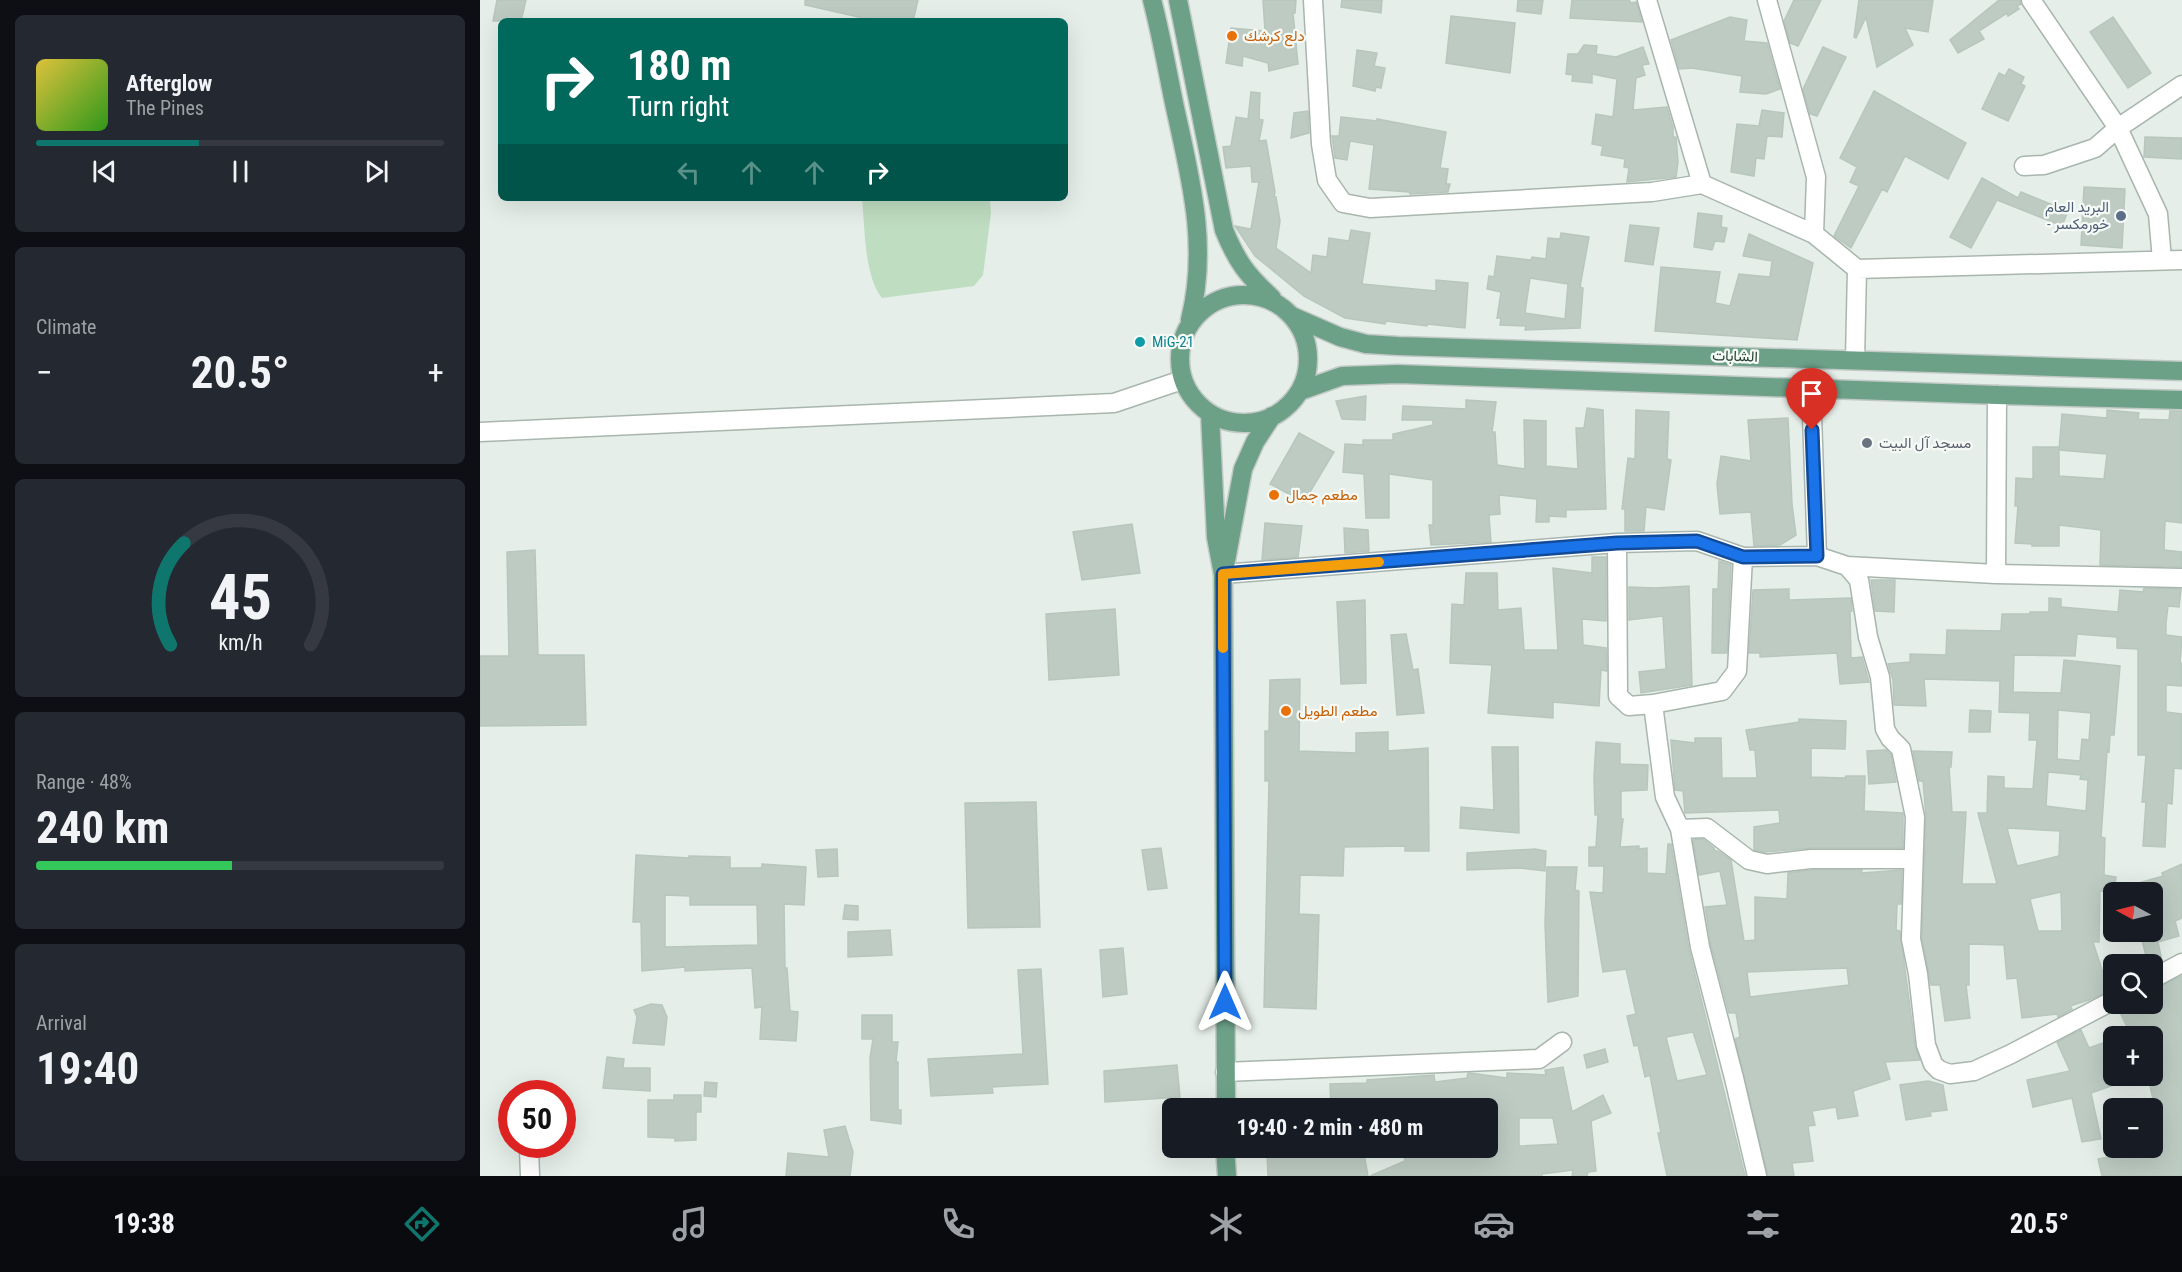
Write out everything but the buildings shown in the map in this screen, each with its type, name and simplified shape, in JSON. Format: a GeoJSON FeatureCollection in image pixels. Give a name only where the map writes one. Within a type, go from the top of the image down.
{"type":"FeatureCollection","features":[{"type":"Feature","properties":{"kind":"main road"},"geometry":{"type":"LineString","coordinates":[[1152,0],[1199,237],[1197,292],[1190,323],[1181,341],[1179,361],[1182,380],[1193,399],[1210,414],[1230,422],[1252,423],[1272,417]]}},
{"type":"Feature","properties":{"kind":"main road"},"geometry":{"type":"LineString","coordinates":[[1178,0],[1224,230],[1235,257],[1251,279],[1292,316],[1303,333],[1308,352],[1307,372],[1300,391],[1288,405],[1272,417],[1255,442],[1243,469],[1223,574],[1226,1098]]}},
{"type":"Feature","properties":{"kind":"main road"},"geometry":{"type":"LineString","coordinates":[[1190,323],[1203,308],[1220,298],[1240,294],[1259,296],[1278,303]]}},
{"type":"Feature","properties":{"kind":"main road","name":"الشابات"},"geometry":{"type":"LineString","coordinates":[[1292,316],[1340,338],[1366,344],[1398,346],[2182,371]]}},
{"type":"Feature","properties":{"kind":"main road","name":"الشابات"},"geometry":{"type":"LineString","coordinates":[[1300,391],[1342,376],[1398,374],[2182,400]]}},
{"type":"Feature","properties":{"kind":"main road"},"geometry":{"type":"LineString","coordinates":[[1210,414],[1215,537],[1223,574]]}},
{"type":"Feature","properties":{"kind":"main road"},"geometry":{"type":"LineString","coordinates":[[1226,1158],[1227,1176]]}},
{"type":"Feature","properties":{"kind":"street"},"geometry":{"type":"LineString","coordinates":[[1313,0],[1321,144],[1327,180],[1343,203],[1370,208],[1652,192],[1702,184],[1814,234],[1857,268],[2182,260]]}},
{"type":"Feature","properties":{"kind":"street"},"geometry":{"type":"LineString","coordinates":[[1647,0],[1702,184]]}},
{"type":"Feature","properties":{"kind":"street"},"geometry":{"type":"LineString","coordinates":[[1767,0],[1816,177],[1814,234]]}},
{"type":"Feature","properties":{"kind":"street"},"geometry":{"type":"LineString","coordinates":[[2031,0],[2118,128],[2158,214],[2162,260]]}},
{"type":"Feature","properties":{"kind":"street"},"geometry":{"type":"LineString","coordinates":[[2024,166],[2044,165],[2095,148],[2118,128],[2182,85]]}},
{"type":"Feature","properties":{"kind":"street"},"geometry":{"type":"LineString","coordinates":[[1855,359],[1857,268]]}},
{"type":"Feature","properties":{"kind":"street"},"geometry":{"type":"LineString","coordinates":[[480,432],[1114,403],[1182,380]]}},
{"type":"Feature","properties":{"kind":"street"},"geometry":{"type":"LineString","coordinates":[[1811,388],[1817,556]]}},
{"type":"Feature","properties":{"kind":"street"},"geometry":{"type":"LineString","coordinates":[[1996,574],[1997,395]]}},
{"type":"Feature","properties":{"kind":"street"},"geometry":{"type":"LineString","coordinates":[[1223,574],[1617,543],[1697,541],[1743,557],[1817,556],[1847,566],[1996,574],[2182,578]]}},
{"type":"Feature","properties":{"kind":"street"},"geometry":{"type":"LineString","coordinates":[[1617,543],[1618,696],[1629,706],[1653,704],[1722,691],[1737,671],[1743,557]]}},
{"type":"Feature","properties":{"kind":"street"},"geometry":{"type":"LineString","coordinates":[[1847,566],[1859,580],[1868,637],[1880,677],[1885,729],[1901,749],[1915,818],[1911,939],[1918,974],[1926,1045],[1933,1064],[1939,1070],[1950,1074],[1974,1071],[2103,1006]]}},
{"type":"Feature","properties":{"kind":"street"},"geometry":{"type":"LineString","coordinates":[[1653,704],[1665,797],[1680,829],[1700,946],[1757,1176]]}},
{"type":"Feature","properties":{"kind":"street"},"geometry":{"type":"LineString","coordinates":[[1680,829],[1707,828],[1749,860],[1767,864],[1811,859],[1913,859]]}},
{"type":"Feature","properties":{"kind":"street"},"geometry":{"type":"LineString","coordinates":[[2163,973],[2182,963]]}},
{"type":"Feature","properties":{"kind":"street"},"geometry":{"type":"LineString","coordinates":[[1225,1072],[1539,1059],[1562,1042]]}},
{"type":"Feature","properties":{"kind":"street"},"geometry":{"type":"LineString","coordinates":[[529,1158],[530,1176]]}},
{"type":"Feature","properties":{"kind":"green space"},"geometry":{"type":"Polygon","coordinates":[[[862,201],[990,201],[991,213],[983,275],[974,286],[882,298],[872,277],[865,237],[862,201]]]}},
{"type":"Feature","properties":{"kind":"slow traffic"},"geometry":{"type":"LineString","coordinates":[[1223,648],[1223,574],[1379,562]]}},
{"type":"Feature","properties":{"kind":"place","name":"دلع كرشك"},"geometry":{"type":"Point","coordinates":[1232,36]}},
{"type":"Feature","properties":{"kind":"place","name":"البريد العام - خورمكسر"},"geometry":{"type":"Point","coordinates":[2121,216]}},
{"type":"Feature","properties":{"kind":"place","name":"MiG-21"},"geometry":{"type":"Point","coordinates":[1140,342]}},
{"type":"Feature","properties":{"kind":"place","name":"مسجد آل البيت"},"geometry":{"type":"Point","coordinates":[1867,443]}},
{"type":"Feature","properties":{"kind":"place","name":"مطعم جمال"},"geometry":{"type":"Point","coordinates":[1274,495]}},
{"type":"Feature","properties":{"kind":"place","name":"مطعم الطويل"},"geometry":{"type":"Point","coordinates":[1286,711]}},
{"type":"Feature","properties":{"kind":"route"},"geometry":{"type":"LineString","coordinates":[[1225,1002],[1223,574],[1617,543],[1697,541],[1743,557],[1817,556],[1812,430]]}}]}
